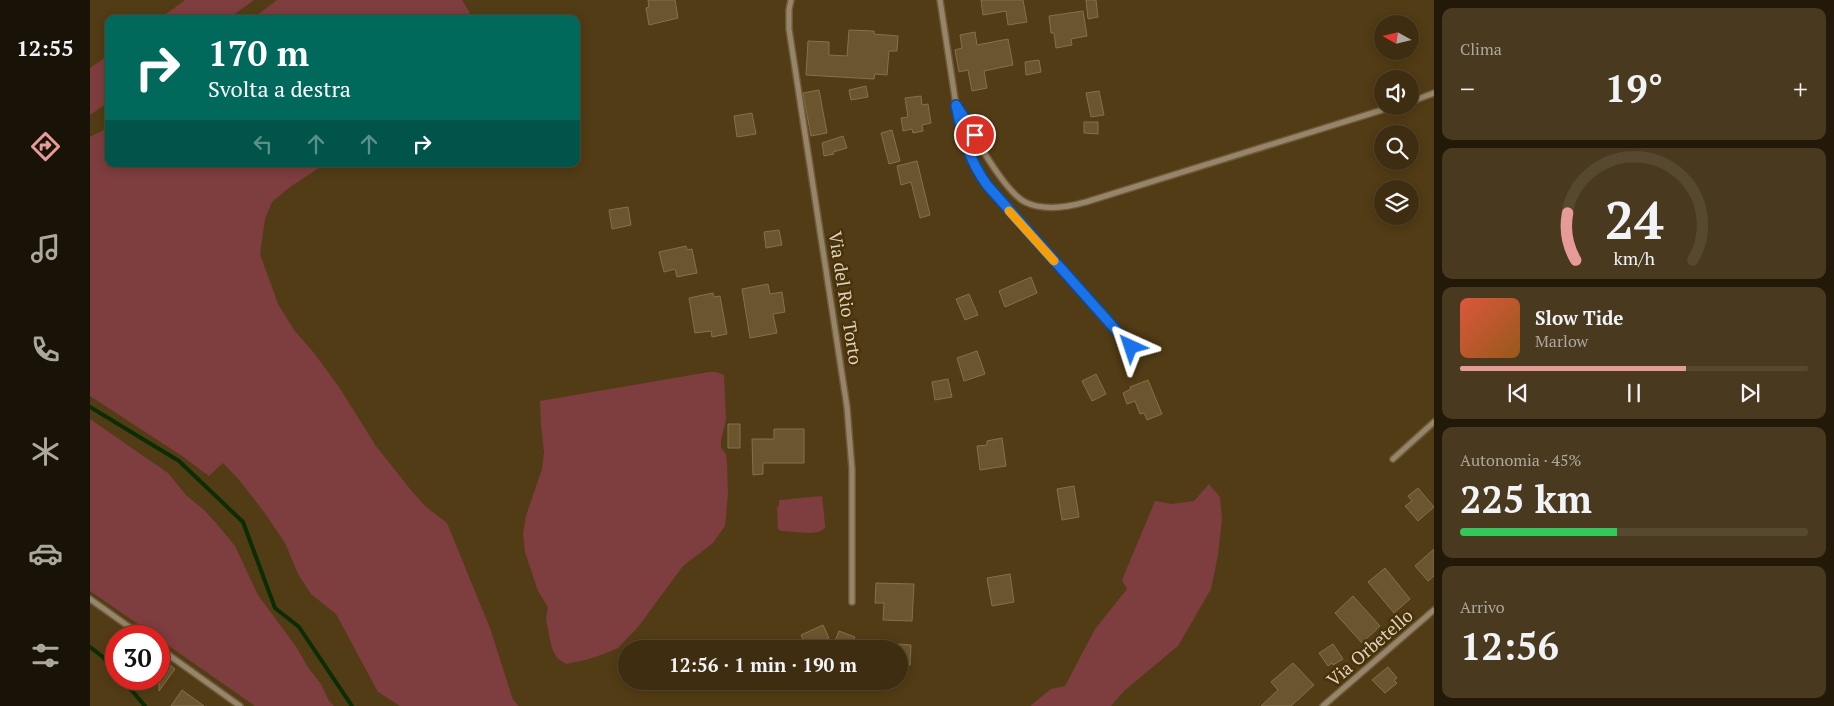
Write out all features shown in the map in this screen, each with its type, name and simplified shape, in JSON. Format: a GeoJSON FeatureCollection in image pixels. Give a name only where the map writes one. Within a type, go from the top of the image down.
{"type":"FeatureCollection","features":[{"type":"Feature","properties":{"kind":"street","name":"Via del Rio Torto"},"geometry":{"type":"LineString","coordinates":[[791,0],[788,10],[789,29],[848,415],[852,469],[852,602]]}},
{"type":"Feature","properties":{"kind":"street"},"geometry":{"type":"LineString","coordinates":[[940,0],[956,105],[967,150],[977,170],[987,185],[1131,347]]}},
{"type":"Feature","properties":{"kind":"street"},"geometry":{"type":"LineString","coordinates":[[1419,99],[1434,93]]}},
{"type":"Feature","properties":{"kind":"street"},"geometry":{"type":"LineString","coordinates":[[956,105],[1011,190],[1026,203],[1056,207],[1086,202],[1374,113]]}},
{"type":"Feature","properties":{"kind":"street"},"geometry":{"type":"LineString","coordinates":[[1393,459],[1434,422]]}},
{"type":"Feature","properties":{"kind":"street"},"geometry":{"type":"LineString","coordinates":[[90,599],[127,625]]}},
{"type":"Feature","properties":{"kind":"street","name":"Via Orbetello"},"geometry":{"type":"LineString","coordinates":[[1323,706],[1434,610]]}},
{"type":"Feature","properties":{"kind":"street"},"geometry":{"type":"LineString","coordinates":[[170,656],[240,706]]}},
{"type":"Feature","properties":{"kind":"shaded area"},"geometry":{"type":"Polygon","coordinates":[[[185,0],[254,0],[233,15],[164,15],[185,0]]]}},
{"type":"Feature","properties":{"kind":"shaded area"},"geometry":{"type":"Polygon","coordinates":[[[277,0],[462,0],[470,13],[467,15],[257,15],[277,0]]]}},
{"type":"Feature","properties":{"kind":"shaded area"},"geometry":{"type":"Polygon","coordinates":[[[105,58],[105,105],[90,115],[90,68],[105,58]]]}},
{"type":"Feature","properties":{"kind":"shaded area"},"geometry":{"type":"Polygon","coordinates":[[[105,129],[105,167],[320,167],[290,187],[272,202],[265,219],[260,254],[278,304],[294,330],[339,387],[376,446],[425,506],[447,523],[490,628],[513,700],[519,706],[400,706],[378,692],[336,614],[311,594],[298,574],[285,543],[240,481],[223,463],[209,476],[182,456],[90,396],[90,137],[105,129]]]}},
{"type":"Feature","properties":{"kind":"shaded area"},"geometry":{"type":"Polygon","coordinates":[[[709,372],[724,375],[726,420],[721,448],[726,454],[727,464],[728,494],[725,526],[713,543],[683,566],[638,627],[626,640],[618,640],[618,648],[585,660],[566,664],[558,659],[553,651],[546,619],[548,607],[538,591],[525,552],[523,534],[526,516],[542,469],[544,452],[540,401],[709,372]]]}},
{"type":"Feature","properties":{"kind":"shaded area"},"geometry":{"type":"Polygon","coordinates":[[[90,419],[168,473],[186,495],[216,523],[235,546],[258,595],[297,648],[307,666],[321,684],[329,701],[334,706],[255,706],[170,647],[170,625],[139,625],[90,591],[90,419]]]}},
{"type":"Feature","properties":{"kind":"shaded area"},"geometry":{"type":"Polygon","coordinates":[[[1209,484],[1220,497],[1222,519],[1218,555],[1211,589],[1178,646],[1124,691],[1111,706],[1030,706],[1051,689],[1065,686],[1095,629],[1127,589],[1122,580],[1155,501],[1172,504],[1194,501],[1209,484]]]}},
{"type":"Feature","properties":{"kind":"shaded area"},"geometry":{"type":"Polygon","coordinates":[[[822,496],[825,528],[821,531],[810,533],[781,531],[778,529],[777,507],[779,506],[779,500],[822,496]]]}},
{"type":"Feature","properties":{"kind":"building"},"geometry":{"type":"Polygon","coordinates":[[[648,0],[675,0],[678,18],[649,25],[646,8],[649,7],[648,0]]]}},
{"type":"Feature","properties":{"kind":"building"},"geometry":{"type":"Polygon","coordinates":[[[981,0],[1023,0],[1027,22],[1008,25],[1006,11],[983,15],[981,0]]]}},
{"type":"Feature","properties":{"kind":"building"},"geometry":{"type":"Polygon","coordinates":[[[1086,0],[1096,0],[1098,17],[1088,19],[1086,0]]]}},
{"type":"Feature","properties":{"kind":"building"},"geometry":{"type":"Polygon","coordinates":[[[1083,11],[1087,36],[1071,39],[1072,45],[1056,48],[1054,33],[1051,33],[1049,16],[1083,11]]]}},
{"type":"Feature","properties":{"kind":"building"},"geometry":{"type":"Polygon","coordinates":[[[849,30],[874,31],[874,34],[898,36],[897,51],[889,51],[887,75],[875,74],[874,79],[806,75],[808,41],[829,42],[829,55],[847,56],[849,30]]]}},
{"type":"Feature","properties":{"kind":"building"},"geometry":{"type":"Polygon","coordinates":[[[975,32],[977,45],[1008,39],[1013,65],[984,71],[987,88],[972,91],[968,70],[959,72],[955,50],[962,48],[960,35],[975,32]]]}},
{"type":"Feature","properties":{"kind":"building"},"geometry":{"type":"Polygon","coordinates":[[[1039,60],[1041,72],[1026,75],[1025,62],[1039,60]]]}},
{"type":"Feature","properties":{"kind":"building"},"geometry":{"type":"Polygon","coordinates":[[[866,86],[868,97],[851,100],[849,90],[866,86]]]}},
{"type":"Feature","properties":{"kind":"building"},"geometry":{"type":"Polygon","coordinates":[[[819,90],[827,133],[811,136],[803,93],[819,90]]]}},
{"type":"Feature","properties":{"kind":"building"},"geometry":{"type":"Polygon","coordinates":[[[1099,91],[1104,115],[1091,117],[1086,93],[1099,91]]]}},
{"type":"Feature","properties":{"kind":"building"},"geometry":{"type":"Polygon","coordinates":[[[921,96],[922,105],[928,104],[931,123],[922,125],[923,131],[913,133],[912,129],[903,131],[901,118],[908,117],[905,98],[921,96]]]}},
{"type":"Feature","properties":{"kind":"building"},"geometry":{"type":"Polygon","coordinates":[[[752,113],[756,134],[737,137],[734,116],[752,113]]]}},
{"type":"Feature","properties":{"kind":"building"},"geometry":{"type":"Polygon","coordinates":[[[1084,122],[1098,122],[1098,134],[1084,133],[1084,122]]]}},
{"type":"Feature","properties":{"kind":"building"},"geometry":{"type":"Polygon","coordinates":[[[892,130],[900,161],[889,164],[881,133],[892,130]]]}},
{"type":"Feature","properties":{"kind":"building"},"geometry":{"type":"Polygon","coordinates":[[[843,136],[847,148],[824,156],[822,143],[843,136]]]}},
{"type":"Feature","properties":{"kind":"building"},"geometry":{"type":"Polygon","coordinates":[[[917,161],[930,215],[920,218],[911,182],[901,185],[897,166],[917,161]]]}},
{"type":"Feature","properties":{"kind":"building"},"geometry":{"type":"Polygon","coordinates":[[[628,207],[631,225],[612,229],[609,210],[628,207]]]}},
{"type":"Feature","properties":{"kind":"building"},"geometry":{"type":"Polygon","coordinates":[[[779,230],[782,245],[766,248],[764,232],[779,230]]]}},
{"type":"Feature","properties":{"kind":"building"},"geometry":{"type":"Polygon","coordinates":[[[686,246],[687,250],[692,249],[697,273],[677,277],[675,269],[664,272],[659,252],[686,246]]]}},
{"type":"Feature","properties":{"kind":"building"},"geometry":{"type":"Polygon","coordinates":[[[1031,277],[1037,293],[1005,307],[999,291],[1031,277]]]}},
{"type":"Feature","properties":{"kind":"building"},"geometry":{"type":"Polygon","coordinates":[[[768,284],[770,294],[782,292],[785,312],[773,314],[777,333],[750,338],[742,289],[768,284]]]}},
{"type":"Feature","properties":{"kind":"building"},"geometry":{"type":"Polygon","coordinates":[[[713,293],[714,297],[720,296],[727,334],[712,337],[711,331],[695,333],[689,298],[713,293]]]}},
{"type":"Feature","properties":{"kind":"building"},"geometry":{"type":"Polygon","coordinates":[[[969,294],[978,315],[965,320],[956,299],[969,294]]]}},
{"type":"Feature","properties":{"kind":"building"},"geometry":{"type":"Polygon","coordinates":[[[977,351],[985,374],[964,381],[957,358],[977,351]]]}},
{"type":"Feature","properties":{"kind":"building"},"geometry":{"type":"Polygon","coordinates":[[[1096,374],[1106,394],[1092,401],[1082,381],[1096,374]]]}},
{"type":"Feature","properties":{"kind":"building"},"geometry":{"type":"Polygon","coordinates":[[[948,379],[952,397],[935,400],[932,382],[948,379]]]}},
{"type":"Feature","properties":{"kind":"building"},"geometry":{"type":"Polygon","coordinates":[[[1148,380],[1162,414],[1147,420],[1144,413],[1140,414],[1135,401],[1127,404],[1123,393],[1131,389],[1130,387],[1148,380]]]}},
{"type":"Feature","properties":{"kind":"building"},"geometry":{"type":"Polygon","coordinates":[[[728,424],[740,424],[740,448],[728,448],[728,424]]]}},
{"type":"Feature","properties":{"kind":"building"},"geometry":{"type":"Polygon","coordinates":[[[774,429],[804,429],[804,463],[763,463],[763,474],[753,475],[752,439],[774,439],[774,429]]]}},
{"type":"Feature","properties":{"kind":"building"},"geometry":{"type":"Polygon","coordinates":[[[1002,438],[1006,466],[980,470],[977,446],[987,445],[987,441],[1002,438]]]}},
{"type":"Feature","properties":{"kind":"building"},"geometry":{"type":"Polygon","coordinates":[[[1074,486],[1079,517],[1062,520],[1057,489],[1074,486]]]}},
{"type":"Feature","properties":{"kind":"building"},"geometry":{"type":"Polygon","coordinates":[[[1418,488],[1434,507],[1418,521],[1405,506],[1412,501],[1408,496],[1418,488]]]}},
{"type":"Feature","properties":{"kind":"building"},"geometry":{"type":"Polygon","coordinates":[[[1434,549],[1434,576],[1428,581],[1415,566],[1434,549]]]}},
{"type":"Feature","properties":{"kind":"building"},"geometry":{"type":"Polygon","coordinates":[[[1385,568],[1410,599],[1394,613],[1368,582],[1385,568]]]}},
{"type":"Feature","properties":{"kind":"building"},"geometry":{"type":"Polygon","coordinates":[[[1010,574],[1014,602],[992,606],[987,578],[1010,574]]]}},
{"type":"Feature","properties":{"kind":"building"},"geometry":{"type":"Polygon","coordinates":[[[876,583],[914,584],[912,621],[883,620],[884,603],[875,603],[876,583]]]}},
{"type":"Feature","properties":{"kind":"building"},"geometry":{"type":"Polygon","coordinates":[[[1353,596],[1380,626],[1362,643],[1335,613],[1353,596]]]}},
{"type":"Feature","properties":{"kind":"building"},"geometry":{"type":"Polygon","coordinates":[[[823,625],[829,638],[825,640],[803,640],[801,635],[823,625]]]}},
{"type":"Feature","properties":{"kind":"building"},"geometry":{"type":"Polygon","coordinates":[[[839,631],[855,637],[854,640],[835,640],[839,631]]]}},
{"type":"Feature","properties":{"kind":"building"},"geometry":{"type":"Polygon","coordinates":[[[1333,644],[1343,659],[1328,666],[1319,653],[1333,644]]]}},
{"type":"Feature","properties":{"kind":"building"},"geometry":{"type":"Polygon","coordinates":[[[908,645],[911,645],[910,665],[908,665],[908,645]]]}},
{"type":"Feature","properties":{"kind":"building"},"geometry":{"type":"Polygon","coordinates":[[[1293,663],[1314,685],[1291,706],[1261,706],[1278,690],[1271,682],[1293,663]]]}},
{"type":"Feature","properties":{"kind":"building"},"geometry":{"type":"Polygon","coordinates":[[[170,665],[175,669],[170,676],[170,665]]]}},
{"type":"Feature","properties":{"kind":"building"},"geometry":{"type":"Polygon","coordinates":[[[1388,667],[1397,678],[1394,680],[1397,683],[1385,693],[1372,680],[1388,667]]]}},
{"type":"Feature","properties":{"kind":"building"},"geometry":{"type":"Polygon","coordinates":[[[182,690],[204,706],[171,706],[182,690]]]}},
{"type":"Feature","properties":{"kind":"waterway"},"geometry":{"type":"LineString","coordinates":[[90,407],[179,461],[243,522],[275,608],[299,627],[352,706]]}},
{"type":"Feature","properties":{"kind":"waterway"},"geometry":{"type":"LineString","coordinates":[[90,647],[105,659]]}},
{"type":"Feature","properties":{"kind":"waterway"},"geometry":{"type":"LineString","coordinates":[[131,690],[145,706]]}},
{"type":"Feature","properties":{"kind":"slow traffic"},"geometry":{"type":"LineString","coordinates":[[1009,211],[1054,261]]}},
{"type":"Feature","properties":{"kind":"route"},"geometry":{"type":"LineString","coordinates":[[975,135],[956,105],[963,140],[973,163],[987,185],[1131,347]]}}]}
